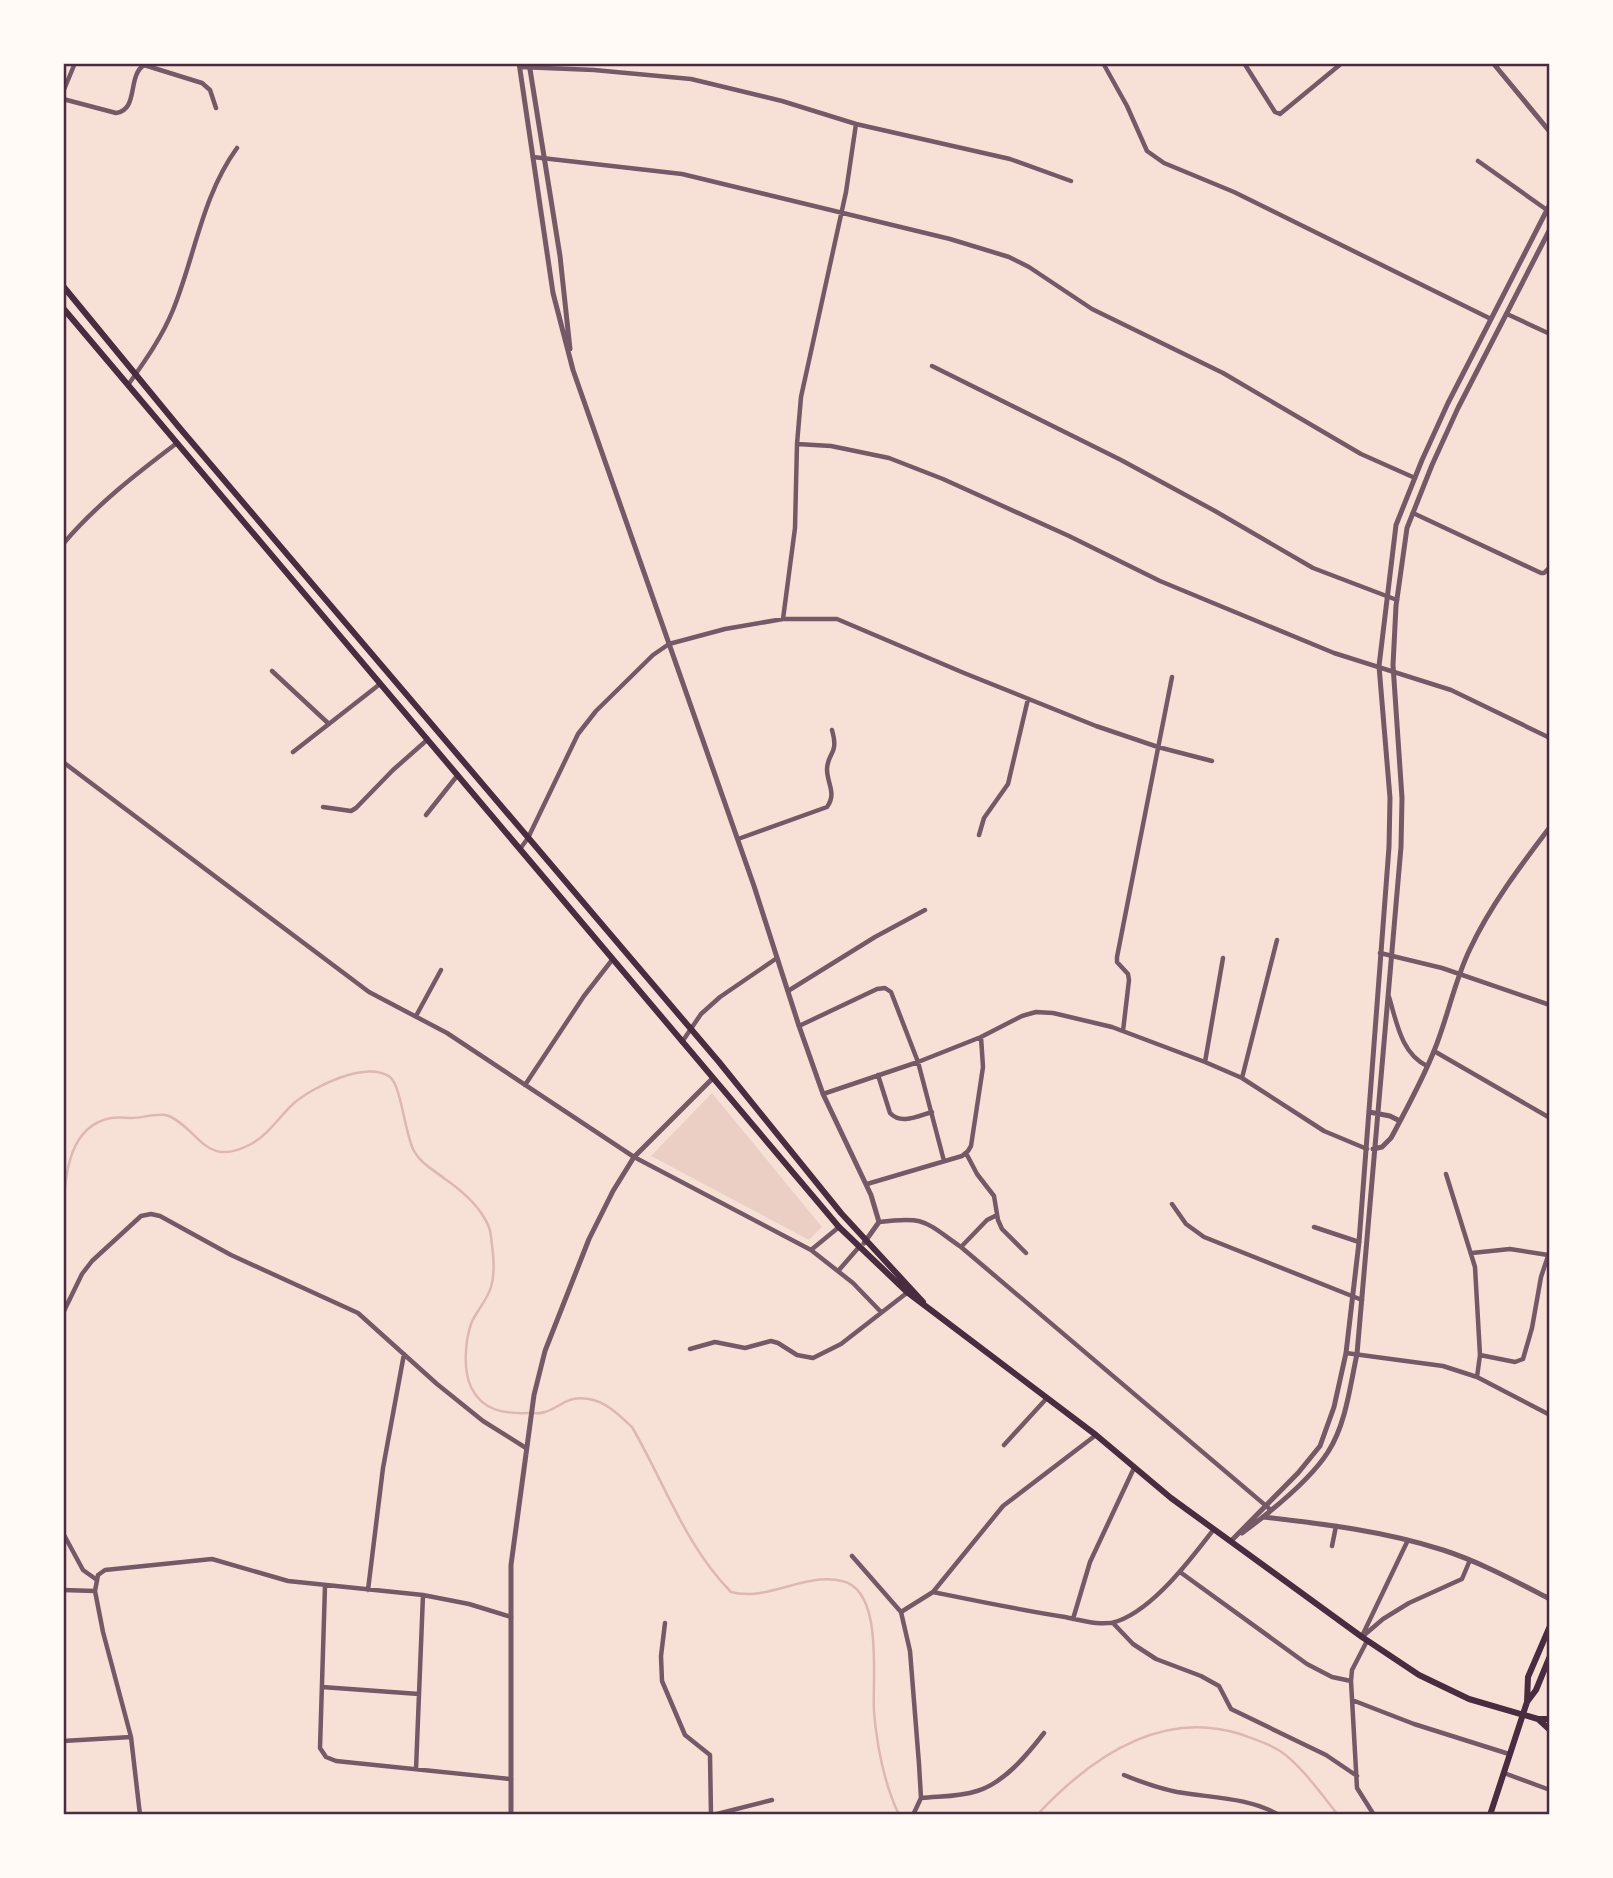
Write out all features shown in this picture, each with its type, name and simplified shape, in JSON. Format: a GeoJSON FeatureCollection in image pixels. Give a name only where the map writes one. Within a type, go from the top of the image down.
{"type":"FeatureCollection","features":[{"type":"Feature","properties":{"kind":"main road"},"geometry":{"type":"LineString","coordinates":[[63,286],[178,426],[910,1291]]}},
{"type":"Feature","properties":{"kind":"main road"},"geometry":{"type":"LineString","coordinates":[[63,308],[612,960],[839,1227],[859,1247],[932,1311],[1096,1435],[1171,1498],[1364,1639],[1419,1675],[1456,1693],[1522,1714],[1550,1719]]}},
{"type":"Feature","properties":{"kind":"main road"},"geometry":{"type":"LineString","coordinates":[[1527,1702],[1528,1677],[1550,1626]]}},
{"type":"Feature","properties":{"kind":"main road"},"geometry":{"type":"LineString","coordinates":[[1490,1815],[1522,1714],[1536,1690],[1550,1656]]}},
{"type":"Feature","properties":{"kind":"main road"},"geometry":{"type":"LineString","coordinates":[[1538,1718],[1550,1730]]}},
{"type":"Feature","properties":{"kind":"street"},"geometry":{"type":"LineString","coordinates":[[63,92],[75,63]]}},
{"type":"Feature","properties":{"kind":"street"},"geometry":{"type":"LineString","coordinates":[[1102,63],[1127,106],[1147,151],[1164,163],[1234,192],[1491,319]]}},
{"type":"Feature","properties":{"kind":"street"},"geometry":{"type":"LineString","coordinates":[[1244,63],[1275,112],[1280,114],[1342,63]]}},
{"type":"Feature","properties":{"kind":"street"},"geometry":{"type":"LineString","coordinates":[[1493,63],[1550,132]]}},
{"type":"Feature","properties":{"kind":"street"},"geometry":{"type":"LineString","coordinates":[[63,99],[116,113],[124,111],[128,106],[138,70],[144,65],[202,83],[210,90],[216,107]]}},
{"type":"Feature","properties":{"kind":"street"},"geometry":{"type":"LineString","coordinates":[[879,1222],[867,1184],[823,1094],[738,839],[573,370],[553,293],[519,65],[691,79],[782,101],[856,124],[1010,159],[1071,181]]}},
{"type":"Feature","properties":{"kind":"street"},"geometry":{"type":"LineString","coordinates":[[529,65],[561,256],[573,370]]}},
{"type":"Feature","properties":{"kind":"street"},"geometry":{"type":"LineString","coordinates":[[783,619],[795,528],[797,444],[802,397],[842,213],[856,124]]}},
{"type":"Feature","properties":{"kind":"street"},"geometry":{"type":"LineString","coordinates":[[128,385],[156,345],[173,311],[214,186],[237,148]]}},
{"type":"Feature","properties":{"kind":"street"},"geometry":{"type":"LineString","coordinates":[[533,157],[682,174],[950,239],[1009,257],[1029,267],[1092,309],[1212,367],[1361,454],[1415,478]]}},
{"type":"Feature","properties":{"kind":"street"},"geometry":{"type":"LineString","coordinates":[[1231,1541],[1298,1473],[1320,1446],[1331,1418],[1346,1353],[1367,1149],[1389,846],[1390,798],[1379,666],[1396,525],[1448,403],[1548,207],[1478,161]]}},
{"type":"Feature","properties":{"kind":"street"},"geometry":{"type":"LineString","coordinates":[[1231,1541],[1271,1510],[1328,1452],[1342,1422],[1357,1354],[1401,847],[1402,798],[1393,670],[1397,600],[1407,528],[1458,408],[1550,229]]}},
{"type":"Feature","properties":{"kind":"street"},"geometry":{"type":"LineString","coordinates":[[1507,314],[1550,334]]}},
{"type":"Feature","properties":{"kind":"street"},"geometry":{"type":"LineString","coordinates":[[932,366],[1168,485],[1313,568],[1397,600]]}},
{"type":"Feature","properties":{"kind":"street"},"geometry":{"type":"LineString","coordinates":[[63,544],[130,478],[177,443]]}},
{"type":"Feature","properties":{"kind":"street"},"geometry":{"type":"LineString","coordinates":[[797,444],[831,446],[888,458],[921,470],[1069,536],[1160,581],[1334,653],[1451,690],[1550,738]]}},
{"type":"Feature","properties":{"kind":"street"},"geometry":{"type":"LineString","coordinates":[[1413,513],[1541,573],[1550,567]]}},
{"type":"Feature","properties":{"kind":"street"},"geometry":{"type":"LineString","coordinates":[[519,849],[528,838],[578,734],[596,710],[653,655],[669,644],[725,629],[783,619],[837,619],[1028,699],[1157,747],[1212,761]]}},
{"type":"Feature","properties":{"kind":"street"},"geometry":{"type":"LineString","coordinates":[[272,671],[329,724]]}},
{"type":"Feature","properties":{"kind":"street"},"geometry":{"type":"LineString","coordinates":[[1123,1031],[1129,980],[1125,969],[1117,962],[1117,957],[1172,677]]}},
{"type":"Feature","properties":{"kind":"street"},"geometry":{"type":"LineString","coordinates":[[293,752],[380,684]]}},
{"type":"Feature","properties":{"kind":"street"},"geometry":{"type":"LineString","coordinates":[[979,835],[984,818],[1007,785],[1028,699]]}},
{"type":"Feature","properties":{"kind":"street"},"geometry":{"type":"LineString","coordinates":[[738,839],[827,807],[832,795],[827,771],[835,749],[832,730]]}},
{"type":"Feature","properties":{"kind":"street"},"geometry":{"type":"LineString","coordinates":[[323,807],[351,811],[356,808],[427,740]]}},
{"type":"Feature","properties":{"kind":"street"},"geometry":{"type":"LineString","coordinates":[[63,762],[369,992],[447,1033],[634,1157],[811,1250],[839,1271],[881,1312]]}},
{"type":"Feature","properties":{"kind":"street"},"geometry":{"type":"LineString","coordinates":[[426,815],[457,776]]}},
{"type":"Feature","properties":{"kind":"street"},"geometry":{"type":"LineString","coordinates":[[823,1094],[918,1062],[981,1037],[1021,1016],[1036,1012],[1080,1018],[1205,1062],[1241,1078],[1324,1131],[1367,1149],[1382,1147],[1391,1138],[1434,1051],[1459,973],[1471,947],[1493,909],[1550,827]]}},
{"type":"Feature","properties":{"kind":"street"},"geometry":{"type":"LineString","coordinates":[[788,991],[875,937],[925,910]]}},
{"type":"Feature","properties":{"kind":"street"},"geometry":{"type":"LineString","coordinates":[[1241,1078],[1277,940]]}},
{"type":"Feature","properties":{"kind":"street"},"geometry":{"type":"LineString","coordinates":[[1380,953],[1459,973],[1550,1005]]}},
{"type":"Feature","properties":{"kind":"street"},"geometry":{"type":"LineString","coordinates":[[682,1042],[701,1014],[720,997],[777,958]]}},
{"type":"Feature","properties":{"kind":"street"},"geometry":{"type":"LineString","coordinates":[[1205,1062],[1223,958]]}},
{"type":"Feature","properties":{"kind":"street"},"geometry":{"type":"LineString","coordinates":[[525,1084],[584,996],[612,960]]}},
{"type":"Feature","properties":{"kind":"street"},"geometry":{"type":"LineString","coordinates":[[416,1016],[441,970]]}},
{"type":"Feature","properties":{"kind":"street"},"geometry":{"type":"LineString","coordinates":[[799,1026],[877,989],[886,988],[894,995],[918,1062],[944,1161]]}},
{"type":"Feature","properties":{"kind":"street"},"geometry":{"type":"LineString","coordinates":[[1389,996],[1406,1048],[1415,1060],[1427,1066]]}},
{"type":"Feature","properties":{"kind":"street"},"geometry":{"type":"LineString","coordinates":[[867,1184],[966,1153],[971,1146],[983,1067],[981,1037]]}},
{"type":"Feature","properties":{"kind":"street"},"geometry":{"type":"LineString","coordinates":[[1434,1051],[1550,1118]]}},
{"type":"Feature","properties":{"kind":"street"},"geometry":{"type":"LineString","coordinates":[[878,1075],[894,1118],[905,1119],[932,1112]]}},
{"type":"Feature","properties":{"kind":"street"},"geometry":{"type":"LineString","coordinates":[[511,1815],[512,1564],[534,1395],[545,1351],[589,1239],[613,1191],[634,1157],[713,1078]]}},
{"type":"Feature","properties":{"kind":"street"},"geometry":{"type":"LineString","coordinates":[[1369,1112],[1400,1121]]}},
{"type":"Feature","properties":{"kind":"street"},"geometry":{"type":"LineString","coordinates":[[966,1153],[977,1174],[994,1196],[1002,1228],[1027,1253]]}},
{"type":"Feature","properties":{"kind":"street"},"geometry":{"type":"LineString","coordinates":[[1446,1174],[1449,1191],[1475,1267],[1480,1354],[1477,1377]]}},
{"type":"Feature","properties":{"kind":"street"},"geometry":{"type":"LineString","coordinates":[[1172,1204],[1186,1224],[1204,1237],[1362,1300]]}},
{"type":"Feature","properties":{"kind":"street"},"geometry":{"type":"LineString","coordinates":[[63,1313],[82,1274],[92,1261],[141,1216],[151,1214],[168,1220],[276,1277],[350,1308],[483,1421],[526,1448]]}},
{"type":"Feature","properties":{"kind":"street"},"geometry":{"type":"LineString","coordinates":[[961,1247],[987,1220],[997,1215]]}},
{"type":"Feature","properties":{"kind":"street"},"geometry":{"type":"LineString","coordinates":[[879,1222],[918,1219],[961,1247],[1271,1510]]}},
{"type":"Feature","properties":{"kind":"street"},"geometry":{"type":"LineString","coordinates":[[839,1271],[879,1222]]}},
{"type":"Feature","properties":{"kind":"street"},"geometry":{"type":"LineString","coordinates":[[811,1250],[839,1227]]}},
{"type":"Feature","properties":{"kind":"street"},"geometry":{"type":"LineString","coordinates":[[1314,1227],[1359,1242]]}},
{"type":"Feature","properties":{"kind":"street"},"geometry":{"type":"LineString","coordinates":[[1472,1253],[1510,1249],[1549,1252],[1537,1294],[1525,1356],[1515,1362],[1480,1354]]}},
{"type":"Feature","properties":{"kind":"street"},"geometry":{"type":"LineString","coordinates":[[690,1349],[715,1342],[745,1348],[771,1340],[797,1355],[813,1358],[841,1343],[910,1291]]}},
{"type":"Feature","properties":{"kind":"street"},"geometry":{"type":"LineString","coordinates":[[368,1590],[383,1468],[404,1353]]}},
{"type":"Feature","properties":{"kind":"street"},"geometry":{"type":"LineString","coordinates":[[1346,1353],[1443,1366],[1477,1377],[1550,1415]]}},
{"type":"Feature","properties":{"kind":"street"},"geometry":{"type":"LineString","coordinates":[[1004,1445],[1047,1398]]}},
{"type":"Feature","properties":{"kind":"street"},"geometry":{"type":"LineString","coordinates":[[901,1612],[933,1592],[1003,1506],[1096,1435]]}},
{"type":"Feature","properties":{"kind":"street"},"geometry":{"type":"LineString","coordinates":[[1073,1619],[1090,1562],[1134,1468]]}},
{"type":"Feature","properties":{"kind":"street"},"geometry":{"type":"LineString","coordinates":[[1253,1517],[1336,1526],[1408,1540],[1470,1560],[1550,1599]]}},
{"type":"Feature","properties":{"kind":"street"},"geometry":{"type":"LineString","coordinates":[[1332,1546],[1336,1526]]}},
{"type":"Feature","properties":{"kind":"street"},"geometry":{"type":"LineString","coordinates":[[933,1592],[1073,1619],[1113,1623],[1132,1614],[1181,1572],[1214,1529]]}},
{"type":"Feature","properties":{"kind":"street"},"geometry":{"type":"LineString","coordinates":[[63,1533],[83,1570],[97,1580]]}},
{"type":"Feature","properties":{"kind":"street"},"geometry":{"type":"LineString","coordinates":[[1374,1815],[1357,1788],[1352,1670],[1408,1540]]}},
{"type":"Feature","properties":{"kind":"street"},"geometry":{"type":"LineString","coordinates":[[852,1556],[901,1612],[910,1651],[921,1798],[913,1814]]}},
{"type":"Feature","properties":{"kind":"street"},"geometry":{"type":"LineString","coordinates":[[140,1815],[131,1737],[95,1591],[98,1575],[105,1570],[206,1558],[220,1560],[266,1576],[325,1586],[423,1595],[469,1604],[511,1617]]}},
{"type":"Feature","properties":{"kind":"street"},"geometry":{"type":"LineString","coordinates":[[1364,1639],[1383,1619],[1409,1603],[1462,1579],[1470,1560]]}},
{"type":"Feature","properties":{"kind":"street"},"geometry":{"type":"LineString","coordinates":[[1181,1572],[1299,1659],[1332,1677],[1351,1681]]}},
{"type":"Feature","properties":{"kind":"street"},"geometry":{"type":"LineString","coordinates":[[325,1586],[320,1748],[326,1757],[336,1761],[511,1779]]}},
{"type":"Feature","properties":{"kind":"street"},"geometry":{"type":"LineString","coordinates":[[63,1590],[95,1591]]}},
{"type":"Feature","properties":{"kind":"street"},"geometry":{"type":"LineString","coordinates":[[416,1769],[423,1595]]}},
{"type":"Feature","properties":{"kind":"street"},"geometry":{"type":"LineString","coordinates":[[665,1623],[661,1656],[662,1681],[685,1735],[710,1755],[712,1815],[772,1800]]}},
{"type":"Feature","properties":{"kind":"street"},"geometry":{"type":"LineString","coordinates":[[1113,1623],[1133,1644],[1156,1659],[1201,1676],[1219,1686],[1231,1709],[1326,1755],[1357,1776]]}},
{"type":"Feature","properties":{"kind":"street"},"geometry":{"type":"LineString","coordinates":[[322,1688],[419,1694]]}},
{"type":"Feature","properties":{"kind":"street"},"geometry":{"type":"LineString","coordinates":[[1352,1700],[1413,1724],[1509,1754]]}},
{"type":"Feature","properties":{"kind":"street"},"geometry":{"type":"LineString","coordinates":[[921,1798],[985,1789],[1017,1764],[1044,1733]]}},
{"type":"Feature","properties":{"kind":"street"},"geometry":{"type":"LineString","coordinates":[[63,1741],[131,1737]]}},
{"type":"Feature","properties":{"kind":"street"},"geometry":{"type":"LineString","coordinates":[[1503,1773],[1550,1790]]}},
{"type":"Feature","properties":{"kind":"street"},"geometry":{"type":"LineString","coordinates":[[1124,1775],[1175,1791],[1259,1805],[1279,1815]]}},
{"type":"Feature","properties":{"kind":"shaded area"},"geometry":{"type":"Polygon","coordinates":[[[712,1093],[822,1227],[809,1240],[651,1156],[712,1093]]]}},
{"type":"Feature","properties":{"kind":"waterway"},"geometry":{"type":"LineString","coordinates":[[63,1208],[72,1153],[86,1131],[97,1123],[111,1118],[165,1115],[180,1122],[213,1150],[236,1151],[257,1140],[293,1104],[313,1090],[354,1074],[380,1073],[390,1077],[397,1090],[411,1144],[417,1156],[470,1199],[490,1229],[494,1261],[492,1282],[487,1297],[471,1324],[466,1347],[468,1380],[476,1395],[488,1406],[511,1413],[543,1413],[570,1400],[581,1398],[602,1403],[613,1410],[632,1427],[688,1535],[731,1592],[758,1593],[828,1579],[842,1581],[855,1588],[864,1601],[870,1618],[877,1738],[885,1778],[899,1815]]}},
{"type":"Feature","properties":{"kind":"waterway"},"geometry":{"type":"LineString","coordinates":[[1037,1815],[1058,1794],[1103,1758],[1128,1744],[1182,1728],[1210,1728],[1266,1743],[1288,1757],[1338,1815]]}}]}
